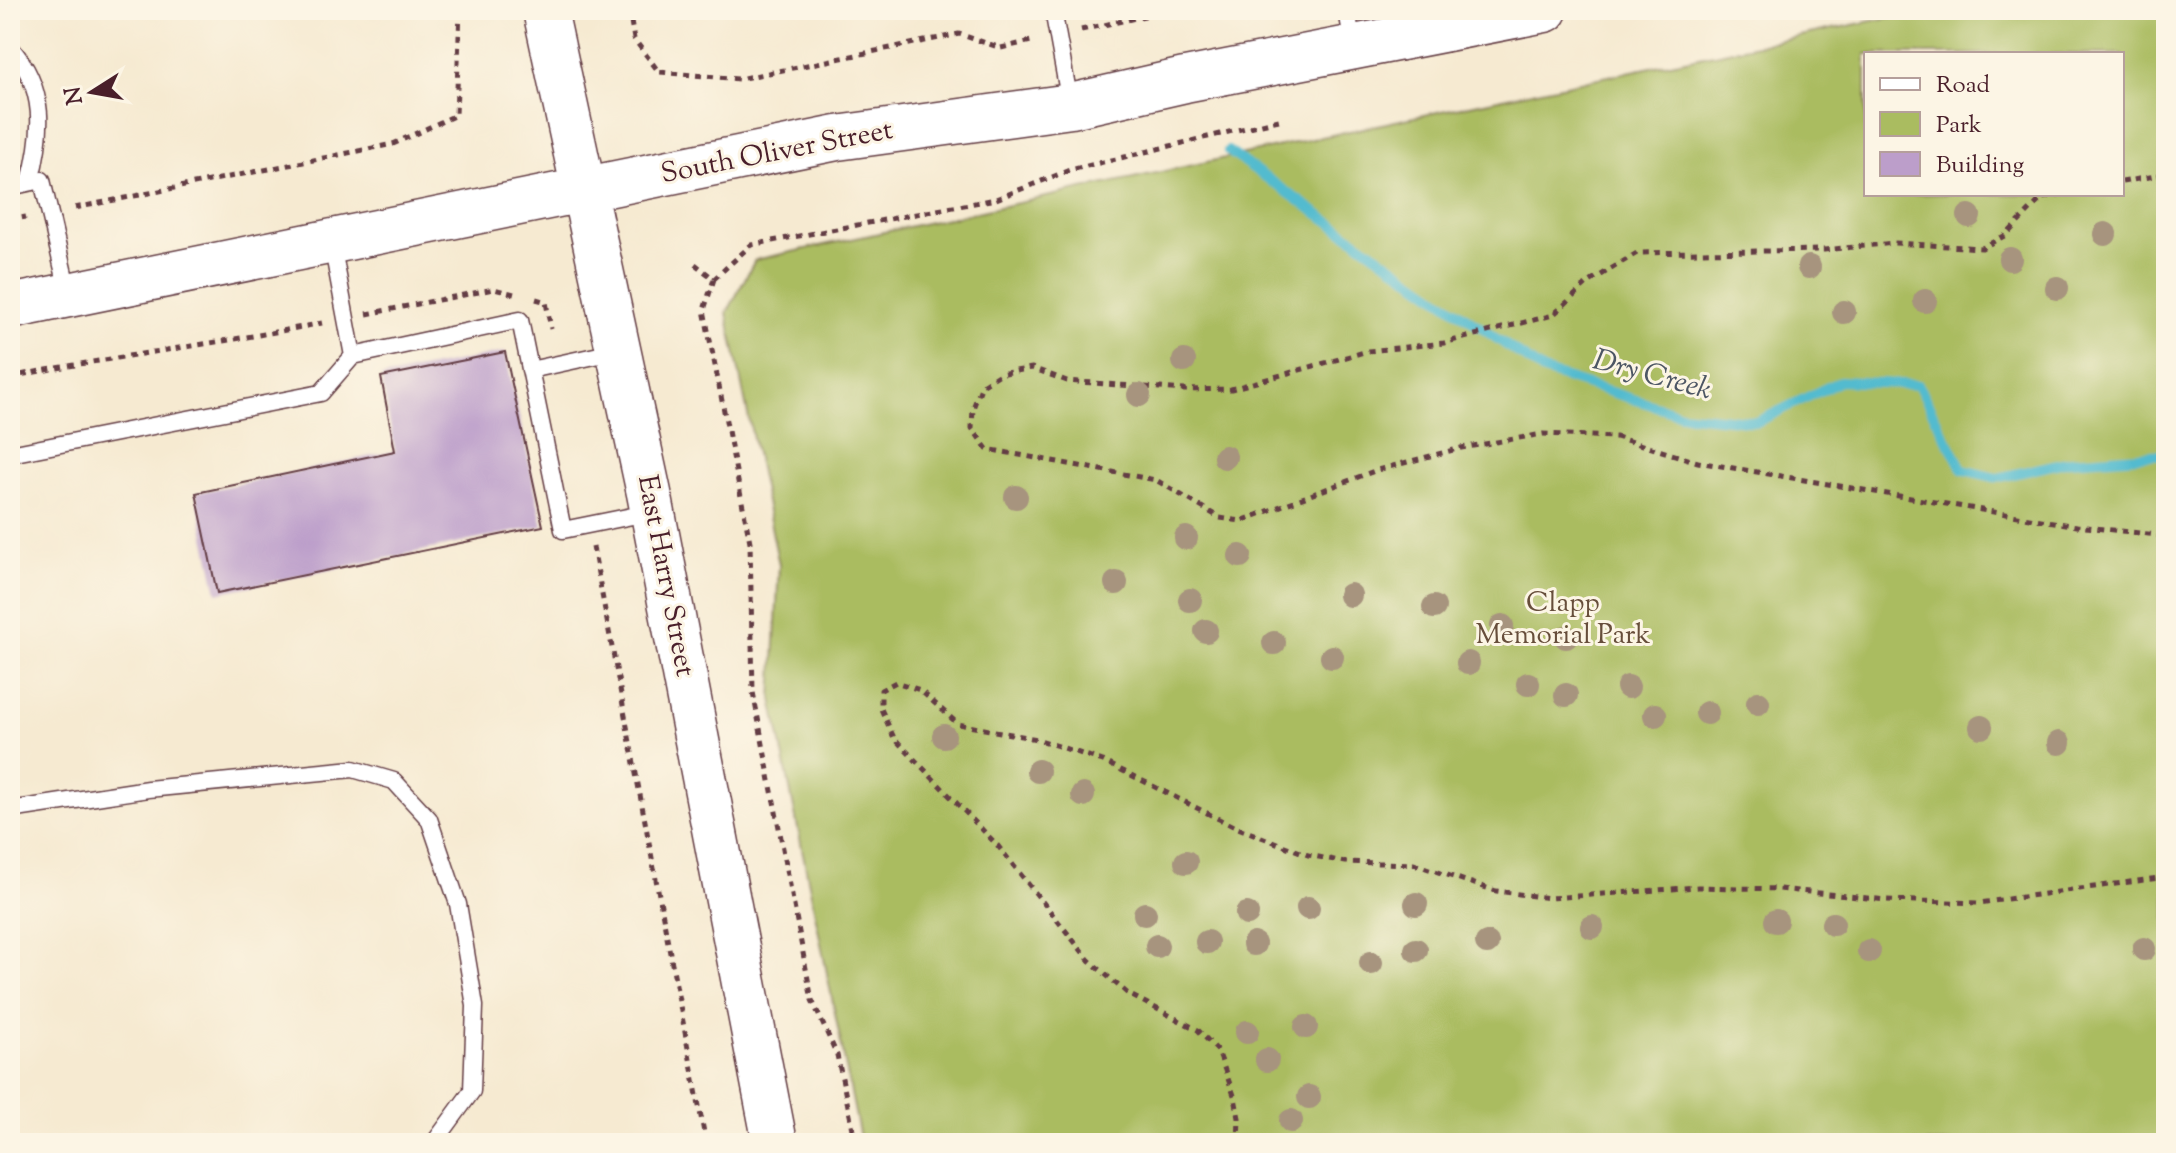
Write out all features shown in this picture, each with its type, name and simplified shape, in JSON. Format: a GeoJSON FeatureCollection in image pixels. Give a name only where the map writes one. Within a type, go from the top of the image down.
{"type":"FeatureCollection","features":[{"type":"Feature","properties":{"kind":"main road","name":"East Harry Street"},"geometry":{"type":"LineString","coordinates":[[545,10],[653,512],[775,1143]]}},
{"type":"Feature","properties":{"kind":"main road","name":"South Oliver Street"},"geometry":{"type":"LineString","coordinates":[[10,307],[837,138],[1071,106],[1185,80],[1350,29],[1545,10]]}},
{"type":"Feature","properties":{"kind":"lane"},"geometry":{"type":"LineString","coordinates":[[1053,10],[1071,106]]}},
{"type":"Feature","properties":{"kind":"lane"},"geometry":{"type":"LineString","coordinates":[[10,47],[34,85],[41,124],[30,182]]}},
{"type":"Feature","properties":{"kind":"lane"},"geometry":{"type":"LineString","coordinates":[[10,187],[42,180],[69,295]]}},
{"type":"Feature","properties":{"kind":"lane"},"geometry":{"type":"LineString","coordinates":[[331,242],[353,356]]}},
{"type":"Feature","properties":{"kind":"lane"},"geometry":{"type":"LineString","coordinates":[[10,454],[321,393],[353,356],[520,320],[563,530],[653,512]]}},
{"type":"Feature","properties":{"kind":"lane"},"geometry":{"type":"LineString","coordinates":[[530,370],[618,351]]}},
{"type":"Feature","properties":{"kind":"lane"},"geometry":{"type":"LineString","coordinates":[[10,810],[148,789],[353,769],[394,781],[429,819],[458,904],[475,1006],[472,1091],[434,1143]]}},
{"type":"Feature","properties":{"kind":"path"},"geometry":{"type":"LineString","coordinates":[[10,220],[393,144],[456,115],[460,10]]}},
{"type":"Feature","properties":{"kind":"path"},"geometry":{"type":"LineString","coordinates":[[629,10],[634,39],[659,72],[739,79],[959,34],[1001,48],[1172,10]]}},
{"type":"Feature","properties":{"kind":"path"},"geometry":{"type":"LineString","coordinates":[[856,1143],[837,1055],[812,1000],[753,692],[750,542],[704,310],[714,279],[751,245],[996,199],[1070,170],[1283,119]]}},
{"type":"Feature","properties":{"kind":"path"},"geometry":{"type":"LineString","coordinates":[[2124,182],[2166,174]]}},
{"type":"Feature","properties":{"kind":"path"},"geometry":{"type":"LineString","coordinates":[[2052,196],[2042,198],[2006,235],[1982,248],[1894,243],[1824,250],[1637,253],[1588,283],[1553,315],[1444,343],[1368,351],[1231,389],[1185,390],[1067,381],[1032,368],[1000,374],[982,385],[973,408],[972,428],[987,449],[1156,480],[1220,518],[1241,521],[1377,470],[1461,448],[1543,434],[1616,437],[1698,462],[2077,526],[2166,536]]}},
{"type":"Feature","properties":{"kind":"path"},"geometry":{"type":"LineString","coordinates":[[695,264],[714,279]]}},
{"type":"Feature","properties":{"kind":"path"},"geometry":{"type":"LineString","coordinates":[[10,377],[101,358],[229,342],[494,289],[520,295]]}},
{"type":"Feature","properties":{"kind":"path"},"geometry":{"type":"LineString","coordinates":[[533,299],[546,302],[558,364]]}},
{"type":"Feature","properties":{"kind":"path"},"geometry":{"type":"LineString","coordinates":[[589,524],[706,1143]]}},
{"type":"Feature","properties":{"kind":"path"},"geometry":{"type":"LineString","coordinates":[[1238,1143],[1239,1118],[1235,1098],[1218,1051],[1198,1030],[1128,994],[1089,960],[998,846],[894,738],[881,709],[881,690],[896,682],[920,690],[958,724],[1037,739],[1103,761],[1233,826],[1308,855],[1345,862],[1414,864],[1510,893],[1550,898],[1698,887],[1779,889],[1887,900],[1979,903],[2166,877]]}},
{"type":"Feature","properties":{"kind":"path"},"geometry":{"type":"LineString","coordinates":[[1787,1143],[1813,1139],[1925,1143]]}},
{"type":"Feature","properties":{"kind":"path"},"geometry":{"type":"LineString","coordinates":[[2158,1143],[2166,1141]]}},
{"type":"Feature","properties":{"kind":"green space","name":"Clapp Memorial Park"},"geometry":{"type":"Polygon","coordinates":[[[1924,10],[2166,10],[2166,1143],[861,1143],[772,699],[779,565],[727,313],[755,260],[1924,10]]]}},
{"type":"Feature","properties":{"kind":"building"},"geometry":{"type":"Polygon","coordinates":[[[505,352],[543,526],[217,593],[196,493],[395,451],[381,377],[505,352]]]}},
{"type":"Feature","properties":{"kind":"waterway","name":"Dry Creek"},"geometry":{"type":"LineString","coordinates":[[1228,151],[1543,371],[1681,414],[1757,422],[1840,381],[1918,385],[1963,470],[1997,478],[2070,461],[2166,454]]}}]}
